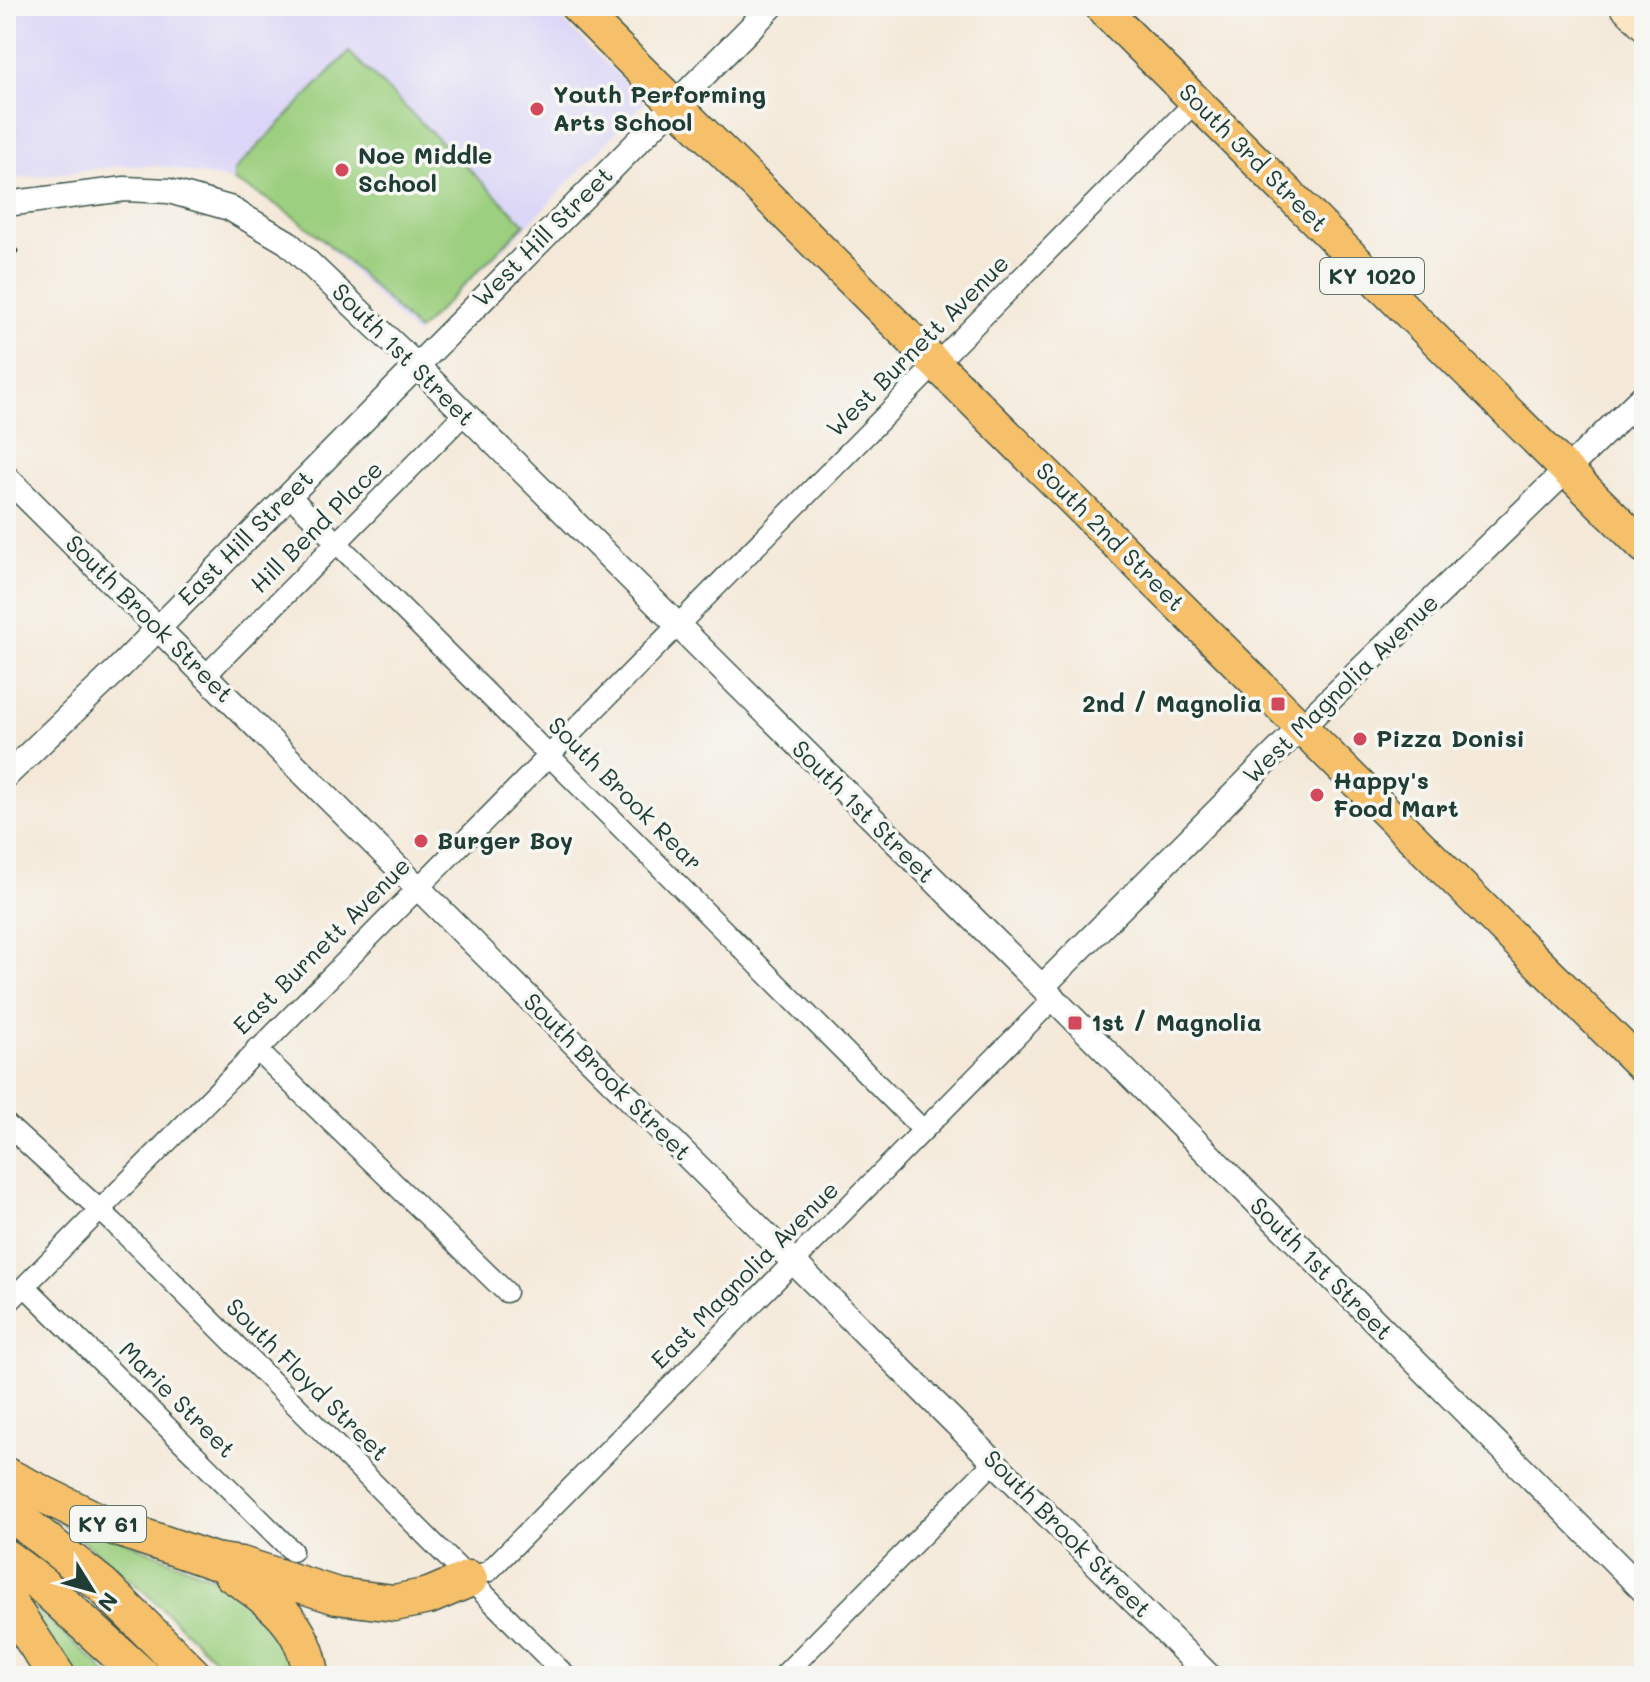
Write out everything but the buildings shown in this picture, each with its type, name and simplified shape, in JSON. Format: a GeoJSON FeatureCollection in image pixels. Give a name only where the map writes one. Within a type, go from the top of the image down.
{"type":"FeatureCollection","features":[{"type":"Feature","properties":{"kind":"highway","name":"KY 61"},"geometry":{"type":"LineString","coordinates":[[6,1476],[100,1522],[214,1561],[256,1588],[286,1617],[304,1648],[311,1676]]}},
{"type":"Feature","properties":{"kind":"highway"},"geometry":{"type":"LineString","coordinates":[[6,1509],[102,1585],[194,1676]]}},
{"type":"Feature","properties":{"kind":"highway"},"geometry":{"type":"LineString","coordinates":[[6,1558],[142,1676]]}},
{"type":"Feature","properties":{"kind":"highway"},"geometry":{"type":"LineString","coordinates":[[214,1561],[241,1565],[337,1596],[376,1602],[412,1600],[469,1579]]}},
{"type":"Feature","properties":{"kind":"highway"},"geometry":{"type":"LineString","coordinates":[[6,1599],[57,1676]]}},
{"type":"Feature","properties":{"kind":"highway"},"geometry":{"type":"LineString","coordinates":[[75,1615],[120,1676]]}},
{"type":"Feature","properties":{"kind":"main road","name":"South 2nd Street"},"geometry":{"type":"LineString","coordinates":[[576,6],[1644,1068]]}},
{"type":"Feature","properties":{"kind":"main road","name":"South 3rd Street"},"geometry":{"type":"LineString","coordinates":[[1100,6],[1644,547]]}},
{"type":"Feature","properties":{"kind":"main road"},"geometry":{"type":"LineString","coordinates":[[1624,6],[1644,26]]}},
{"type":"Feature","properties":{"kind":"street","name":"West Hill Street"},"geometry":{"type":"LineString","coordinates":[[417,366],[772,6]]}},
{"type":"Feature","properties":{"kind":"street","name":"West Burnett Avenue"},"geometry":{"type":"LineString","coordinates":[[677,626],[1196,101]]}},
{"type":"Feature","properties":{"kind":"street","name":"South 1st Street"},"geometry":{"type":"LineString","coordinates":[[6,204],[143,189],[193,196],[229,208],[287,242],[417,366],[1644,1591]]}},
{"type":"Feature","properties":{"kind":"street","name":"East Hill Street"},"geometry":{"type":"LineString","coordinates":[[6,776],[417,366]]}},
{"type":"Feature","properties":{"kind":"street","name":"West Magnolia Avenue"},"geometry":{"type":"LineString","coordinates":[[1047,994],[1302,728],[1644,395]]}},
{"type":"Feature","properties":{"kind":"street","name":"Hill Bend Place"},"geometry":{"type":"LineString","coordinates":[[206,675],[463,415]]}},
{"type":"Feature","properties":{"kind":"street","name":"South Brook Street"},"geometry":{"type":"LineString","coordinates":[[6,477],[1209,1676]]}},
{"type":"Feature","properties":{"kind":"street","name":"South Brook Rear"},"geometry":{"type":"LineString","coordinates":[[289,495],[923,1130]]}},
{"type":"Feature","properties":{"kind":"street","name":"East Burnett Avenue"},"geometry":{"type":"LineString","coordinates":[[6,1305],[677,626]]}},
{"type":"Feature","properties":{"kind":"street","name":"East Magnolia Avenue"},"geometry":{"type":"LineString","coordinates":[[469,1579],[489,1571],[923,1130],[1047,994]]}},
{"type":"Feature","properties":{"kind":"street"},"geometry":{"type":"LineString","coordinates":[[256,1049],[506,1292]]}},
{"type":"Feature","properties":{"kind":"street","name":"South Floyd Street"},"geometry":{"type":"LineString","coordinates":[[6,1124],[99,1210],[566,1676]]}},
{"type":"Feature","properties":{"kind":"street","name":"Marie Street"},"geometry":{"type":"LineString","coordinates":[[25,1286],[292,1551]]}},
{"type":"Feature","properties":{"kind":"street"},"geometry":{"type":"LineString","coordinates":[[783,1676],[994,1462]]}},
{"type":"Feature","properties":{"kind":"shaded area","name":"Noe Middle School"},"geometry":{"type":"Polygon","coordinates":[[[6,6],[548,6],[645,102],[526,227],[415,335],[309,227],[267,198],[230,180],[160,166],[119,166],[6,180],[6,6]]]}},
{"type":"Feature","properties":{"kind":"green space"},"geometry":{"type":"Polygon","coordinates":[[[349,52],[525,224],[418,331],[354,267],[310,229],[234,181],[234,171],[349,52]]]}},
{"type":"Feature","properties":{"kind":"green space"},"geometry":{"type":"Polygon","coordinates":[[[41,1506],[257,1596],[302,1676],[232,1676],[149,1596],[41,1506]]]}},
{"type":"Feature","properties":{"kind":"green space"},"geometry":{"type":"Polygon","coordinates":[[[31,1606],[97,1663],[107,1676],[67,1676],[31,1606]]]}},
{"type":"Feature","properties":{"kind":"railway"},"geometry":{"type":"LineString","coordinates":[[6,261],[16,251]]}},
{"type":"Feature","properties":{"kind":"place","name":"Youth Performing Arts School"},"geometry":{"type":"Point","coordinates":[537,109]}},
{"type":"Feature","properties":{"kind":"place","name":"Noe Middle School"},"geometry":{"type":"Point","coordinates":[342,170]}},
{"type":"Feature","properties":{"kind":"place","name":"2nd / Magnolia"},"geometry":{"type":"Point","coordinates":[1278,704]}},
{"type":"Feature","properties":{"kind":"place","name":"Pizza Donisi"},"geometry":{"type":"Point","coordinates":[1360,739]}},
{"type":"Feature","properties":{"kind":"place","name":"Happy's Food Mart"},"geometry":{"type":"Point","coordinates":[1317,795]}},
{"type":"Feature","properties":{"kind":"place","name":"Burger Boy"},"geometry":{"type":"Point","coordinates":[421,841]}},
{"type":"Feature","properties":{"kind":"place","name":"1st / Magnolia"},"geometry":{"type":"Point","coordinates":[1075,1023]}}]}
